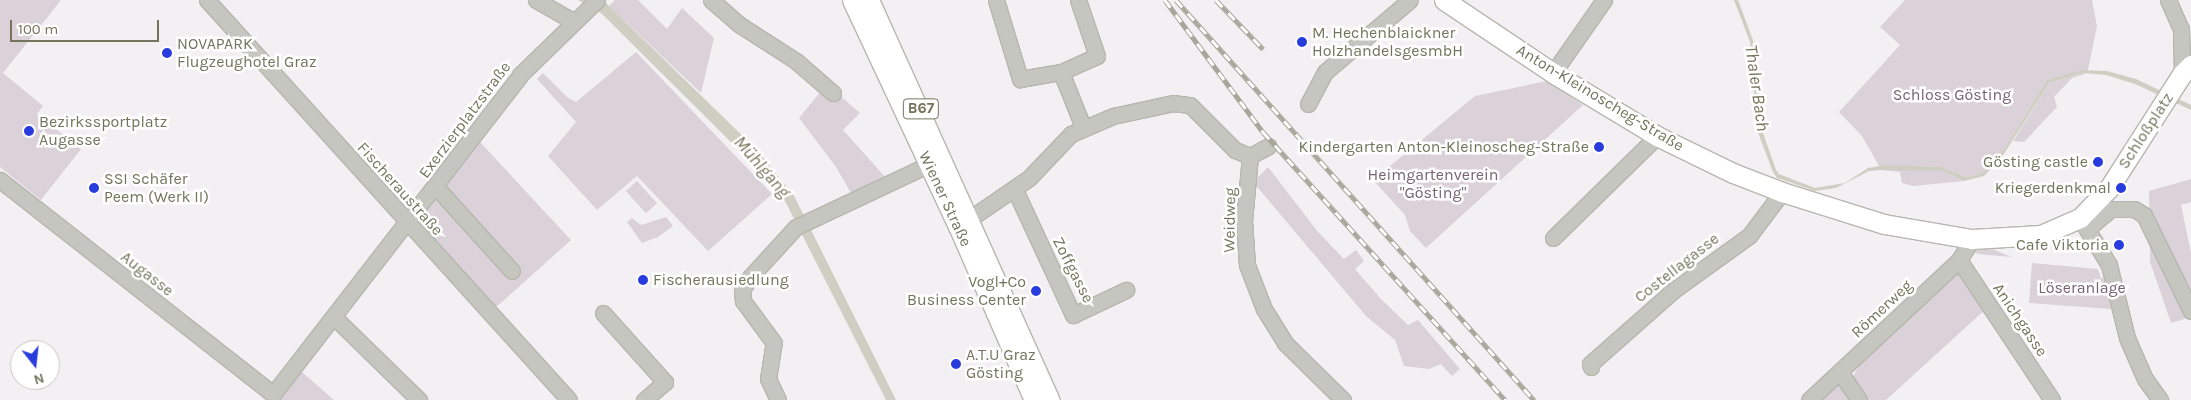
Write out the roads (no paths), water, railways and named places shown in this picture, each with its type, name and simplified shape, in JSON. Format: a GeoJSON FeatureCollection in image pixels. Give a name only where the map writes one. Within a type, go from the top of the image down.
{"type":"FeatureCollection","features":[{"type":"Feature","properties":{"kind":"main road","name":"Wiener Straße"},"geometry":{"type":"LineString","coordinates":[[852,0],[928,165],[964,223],[1050,400]]}},
{"type":"Feature","properties":{"kind":"main road","name":"Wiener Straße"},"geometry":{"type":"LineString","coordinates":[[869,0],[964,223],[1034,400]]}},
{"type":"Feature","properties":{"kind":"main road","name":"Anton-Kleinoscheg-Straße"},"geometry":{"type":"LineString","coordinates":[[1444,0],[1553,73],[1657,136],[1782,192],[1903,229],[1972,239],[2036,236],[2083,223]]}},
{"type":"Feature","properties":{"kind":"main road","name":"Schloßplatz"},"geometry":{"type":"LineString","coordinates":[[2083,223],[2109,188],[2187,70]]}},
{"type":"Feature","properties":{"kind":"street","name":"Fischeraustraße"},"geometry":{"type":"LineString","coordinates":[[207,0],[569,400]]}},
{"type":"Feature","properties":{"kind":"street"},"geometry":{"type":"LineString","coordinates":[[536,0],[573,21]]}},
{"type":"Feature","properties":{"kind":"street"},"geometry":{"type":"LineString","coordinates":[[711,0],[740,25],[796,61],[834,93]]}},
{"type":"Feature","properties":{"kind":"street"},"geometry":{"type":"LineString","coordinates":[[996,0],[1020,79],[1060,72],[1097,56],[1078,0]]}},
{"type":"Feature","properties":{"kind":"street"},"geometry":{"type":"LineString","coordinates":[[1308,104],[1325,72],[1410,0]]}},
{"type":"Feature","properties":{"kind":"street"},"geometry":{"type":"LineString","coordinates":[[1553,73],[1604,0]]}},
{"type":"Feature","properties":{"kind":"street"},"geometry":{"type":"LineString","coordinates":[[2168,0],[2186,30],[2187,70]]}},
{"type":"Feature","properties":{"kind":"street","name":"Exerzierplatzstraße"},"geometry":{"type":"LineString","coordinates":[[273,394],[436,187],[520,75],[592,4]]}},
{"type":"Feature","properties":{"kind":"street"},"geometry":{"type":"LineString","coordinates":[[1060,72],[1083,127]]}},
{"type":"Feature","properties":{"kind":"street"},"geometry":{"type":"LineString","coordinates":[[964,223],[1015,190],[1071,134],[1083,127],[1152,106],[1174,103],[1190,105],[1235,150],[1250,156],[1269,146]]}},
{"type":"Feature","properties":{"kind":"street"},"geometry":{"type":"LineString","coordinates":[[1554,238],[1657,136]]}},
{"type":"Feature","properties":{"kind":"street","name":"Weidweg"},"geometry":{"type":"LineString","coordinates":[[1250,156],[1244,221],[1247,265],[1264,309],[1285,342],[1335,398]]}},
{"type":"Feature","properties":{"kind":"street"},"geometry":{"type":"LineString","coordinates":[[778,400],[768,379],[774,343],[743,302],[742,290],[796,227],[928,165]]}},
{"type":"Feature","properties":{"kind":"street","name":"Augasse"},"geometry":{"type":"LineString","coordinates":[[0,180],[273,394]]}},
{"type":"Feature","properties":{"kind":"street"},"geometry":{"type":"LineString","coordinates":[[436,187],[512,271]]}},
{"type":"Feature","properties":{"kind":"street","name":"Zoffgasse"},"geometry":{"type":"LineString","coordinates":[[1015,190],[1073,315],[1126,290]]}},
{"type":"Feature","properties":{"kind":"street","name":"Costellagasse"},"geometry":{"type":"LineString","coordinates":[[1591,367],[1590,364],[1674,290],[1749,236],[1782,192]]}},
{"type":"Feature","properties":{"kind":"street"},"geometry":{"type":"LineString","coordinates":[[2160,400],[2145,379],[2127,338],[2109,265],[2083,223],[2116,208],[2134,209],[2144,215],[2191,310]]}},
{"type":"Feature","properties":{"kind":"street","name":"Römerweg"},"geometry":{"type":"LineString","coordinates":[[1810,400],[1959,260],[1972,239]]}},
{"type":"Feature","properties":{"kind":"street","name":"Anichgasse"},"geometry":{"type":"LineString","coordinates":[[1959,260],[2052,400]]}},
{"type":"Feature","properties":{"kind":"street"},"geometry":{"type":"LineString","coordinates":[[603,313],[665,382],[644,400]]}},
{"type":"Feature","properties":{"kind":"street"},"geometry":{"type":"LineString","coordinates":[[334,317],[420,400]]}},
{"type":"Feature","properties":{"kind":"street"},"geometry":{"type":"LineString","coordinates":[[1840,372],[1859,400]]}},
{"type":"Feature","properties":{"kind":"water","name":"Mühlgang"},"geometry":{"type":"Polygon","coordinates":[[[578,0],[603,0],[755,148],[794,196],[896,400],[886,400],[785,201],[743,154],[601,13],[578,0]]]}},
{"type":"Feature","properties":{"kind":"water","name":"Thaler Bach"},"geometry":{"type":"Polygon","coordinates":[[[1734,0],[1738,0],[1753,40],[1762,130],[1776,170],[1779,174],[1815,188],[1845,183],[1868,168],[1886,165],[1942,167],[1966,177],[1980,174],[1990,168],[2007,145],[2047,80],[2082,70],[2107,71],[2136,79],[2191,105],[2191,110],[2135,84],[2106,75],[2082,73],[2049,83],[2000,160],[1984,176],[1964,181],[1943,171],[1869,171],[1836,188],[1815,191],[1777,178],[1773,172],[1757,130],[1750,42],[1734,0]]]}},
{"type":"Feature","properties":{"kind":"railway"},"geometry":{"type":"LineString","coordinates":[[1165,0],[1263,132],[1505,400]]}},
{"type":"Feature","properties":{"kind":"railway"},"geometry":{"type":"LineString","coordinates":[[1176,0],[1534,400]]}},
{"type":"Feature","properties":{"kind":"railway"},"geometry":{"type":"LineString","coordinates":[[1216,0],[1263,49]]}},
{"type":"Feature","properties":{"kind":"place","name":"M. Hechenblaickner HolzhandelsgesmbH"},"geometry":{"type":"Point","coordinates":[1302,42]}},
{"type":"Feature","properties":{"kind":"place","name":"NOVAPARK Flugzeughotel Graz"},"geometry":{"type":"Point","coordinates":[167,53]}},
{"type":"Feature","properties":{"kind":"place","name":"Bezirkssportplatz Augasse"},"geometry":{"type":"Point","coordinates":[29,131]}},
{"type":"Feature","properties":{"kind":"place","name":"Kindergarten Anton-Kleinoscheg-Straße"},"geometry":{"type":"Point","coordinates":[1599,147]}},
{"type":"Feature","properties":{"kind":"place","name":"Gösting castle"},"geometry":{"type":"Point","coordinates":[2098,162]}},
{"type":"Feature","properties":{"kind":"place","name":"SSI Schäfer Peem (Werk II)"},"geometry":{"type":"Point","coordinates":[94,188]}},
{"type":"Feature","properties":{"kind":"place","name":"Kriegerdenkmal"},"geometry":{"type":"Point","coordinates":[2121,188]}},
{"type":"Feature","properties":{"kind":"place","name":"Cafe Viktoria"},"geometry":{"type":"Point","coordinates":[2119,245]}},
{"type":"Feature","properties":{"kind":"place","name":"Fischerausiedlung"},"geometry":{"type":"Point","coordinates":[643,280]}},
{"type":"Feature","properties":{"kind":"place","name":"Vogl+Co Business Center"},"geometry":{"type":"Point","coordinates":[1036,291]}},
{"type":"Feature","properties":{"kind":"place","name":"A.T.U Graz Gösting"},"geometry":{"type":"Point","coordinates":[956,364]}},
{"type":"Feature","properties":{"kind":"park label","name":"Schloss Gösting"},"geometry":{"type":"Point","coordinates":[1952,95]}},
{"type":"Feature","properties":{"kind":"park label","name":"Heimgartenverein \"Gösting\""},"geometry":{"type":"Point","coordinates":[1433,184]}},
{"type":"Feature","properties":{"kind":"park label","name":"Löseranlage"},"geometry":{"type":"Point","coordinates":[2082,288]}}]}
